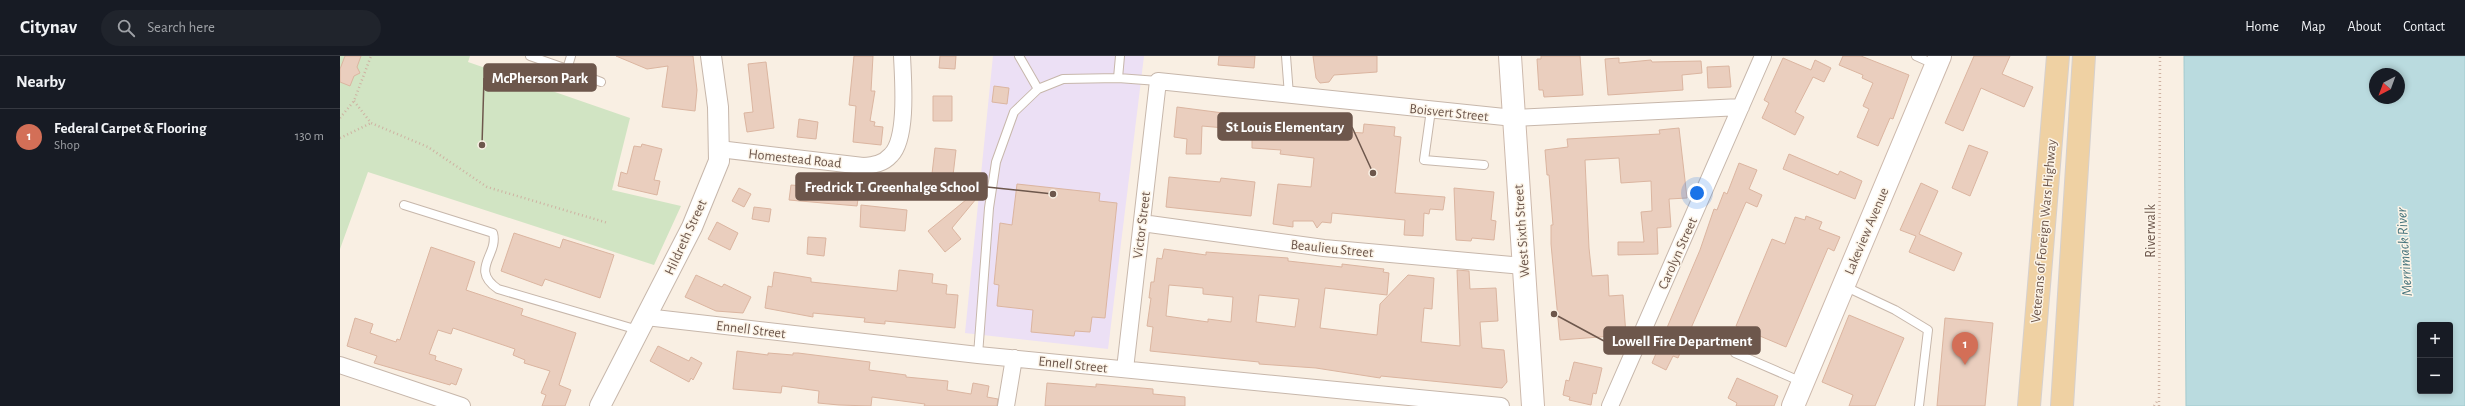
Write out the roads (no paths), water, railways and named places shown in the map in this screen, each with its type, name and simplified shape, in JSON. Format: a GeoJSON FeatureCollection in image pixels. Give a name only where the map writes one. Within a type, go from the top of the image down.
{"type":"FeatureCollection","features":[{"type":"Feature","properties":{"kind":"main road","name":"West Sixth Street"},"geometry":{"type":"LineString","coordinates":[[1510,56],[1533,406]]}},
{"type":"Feature","properties":{"kind":"main road","name":"Veterans of Foreign Wars Highway"},"geometry":{"type":"LineString","coordinates":[[2029,406],[2058,56]]}},
{"type":"Feature","properties":{"kind":"main road","name":"Veterans of Foreign Wars Highway"},"geometry":{"type":"LineString","coordinates":[[2062,406],[2084,56]]}},
{"type":"Feature","properties":{"kind":"main road","name":"Lakeview Avenue"},"geometry":{"type":"LineString","coordinates":[[1793,406],[1938,61]]}},
{"type":"Feature","properties":{"kind":"street","name":"Hildreth Street"},"geometry":{"type":"LineString","coordinates":[[600,406],[692,228],[719,161],[718,107],[711,56]]}},
{"type":"Feature","properties":{"kind":"street","name":"Homestead Road"},"geometry":{"type":"LineString","coordinates":[[719,149],[863,166],[876,165],[891,155],[902,125],[902,56]]}},
{"type":"Feature","properties":{"kind":"street","name":"Carolyn Street"},"geometry":{"type":"LineString","coordinates":[[1610,406],[1763,56]]}},
{"type":"Feature","properties":{"kind":"street","name":"Boisvert Street"},"geometry":{"type":"LineString","coordinates":[[1158,81],[1514,118],[1741,107]]}},
{"type":"Feature","properties":{"kind":"street","name":"Victor Street"},"geometry":{"type":"LineString","coordinates":[[1125,369],[1158,81]]}},
{"type":"Feature","properties":{"kind":"street","name":"Beaulieu Street"},"geometry":{"type":"LineString","coordinates":[[1142,223],[1324,248],[1523,266]]}},
{"type":"Feature","properties":{"kind":"street","name":"Ennell Street"},"geometry":{"type":"LineString","coordinates":[[642,323],[1125,369],[1376,400],[1501,406]]}},
{"type":"Feature","properties":{"kind":"street"},"geometry":{"type":"LineString","coordinates":[[1006,406],[1014,358]]}},
{"type":"Feature","properties":{"kind":"street"},"geometry":{"type":"LineString","coordinates":[[340,365],[462,406]]}},
{"type":"Feature","properties":{"kind":"lane"},"geometry":{"type":"LineString","coordinates":[[530,56],[601,82]]}},
{"type":"Feature","properties":{"kind":"lane"},"geometry":{"type":"LineString","coordinates":[[567,69],[571,56]]}},
{"type":"Feature","properties":{"kind":"lane"},"geometry":{"type":"LineString","coordinates":[[1019,56],[1038,89]]}},
{"type":"Feature","properties":{"kind":"lane"},"geometry":{"type":"LineString","coordinates":[[1118,78],[1120,56]]}},
{"type":"Feature","properties":{"kind":"lane"},"geometry":{"type":"LineString","coordinates":[[1286,56],[1289,95]]}},
{"type":"Feature","properties":{"kind":"lane"},"geometry":{"type":"LineString","coordinates":[[1916,56],[1938,61]]}},
{"type":"Feature","properties":{"kind":"lane"},"geometry":{"type":"LineString","coordinates":[[978,355],[989,208],[996,162],[1014,112],[1038,89],[1063,79],[1118,78],[1158,81]]}},
{"type":"Feature","properties":{"kind":"lane"},"geometry":{"type":"LineString","coordinates":[[1431,110],[1424,160],[1484,165]]}},
{"type":"Feature","properties":{"kind":"lane"},"geometry":{"type":"LineString","coordinates":[[404,205],[493,233],[495,239],[487,260],[485,274],[490,283],[498,289],[642,323]]}},
{"type":"Feature","properties":{"kind":"lane"},"geometry":{"type":"LineString","coordinates":[[1843,286],[1895,310],[1928,330],[1919,406]]}},
{"type":"Feature","properties":{"kind":"lane"},"geometry":{"type":"LineString","coordinates":[[1735,353],[1802,383]]}},
{"type":"Feature","properties":{"kind":"water","name":"Merrimack River"},"geometry":{"type":"Polygon","coordinates":[[[2184,56],[2465,56],[2465,406],[2186,406],[2184,56]]]}},
{"type":"Feature","properties":{"kind":"place","name":"McPherson Park"},"geometry":{"type":"Point","coordinates":[482,145]}},
{"type":"Feature","properties":{"kind":"place","name":"St Louis Elementary"},"geometry":{"type":"Point","coordinates":[1373,173]}},
{"type":"Feature","properties":{"kind":"place","name":"Fredrick T. Greenhalge School"},"geometry":{"type":"Point","coordinates":[1053,194]}},
{"type":"Feature","properties":{"kind":"place","name":"Lowell Fire Department"},"geometry":{"type":"Point","coordinates":[1554,314]}},
{"type":"Feature","properties":{"kind":"place","name":"Federal Carpet & Flooring"},"geometry":{"type":"Point","coordinates":[1965,365]}}]}
